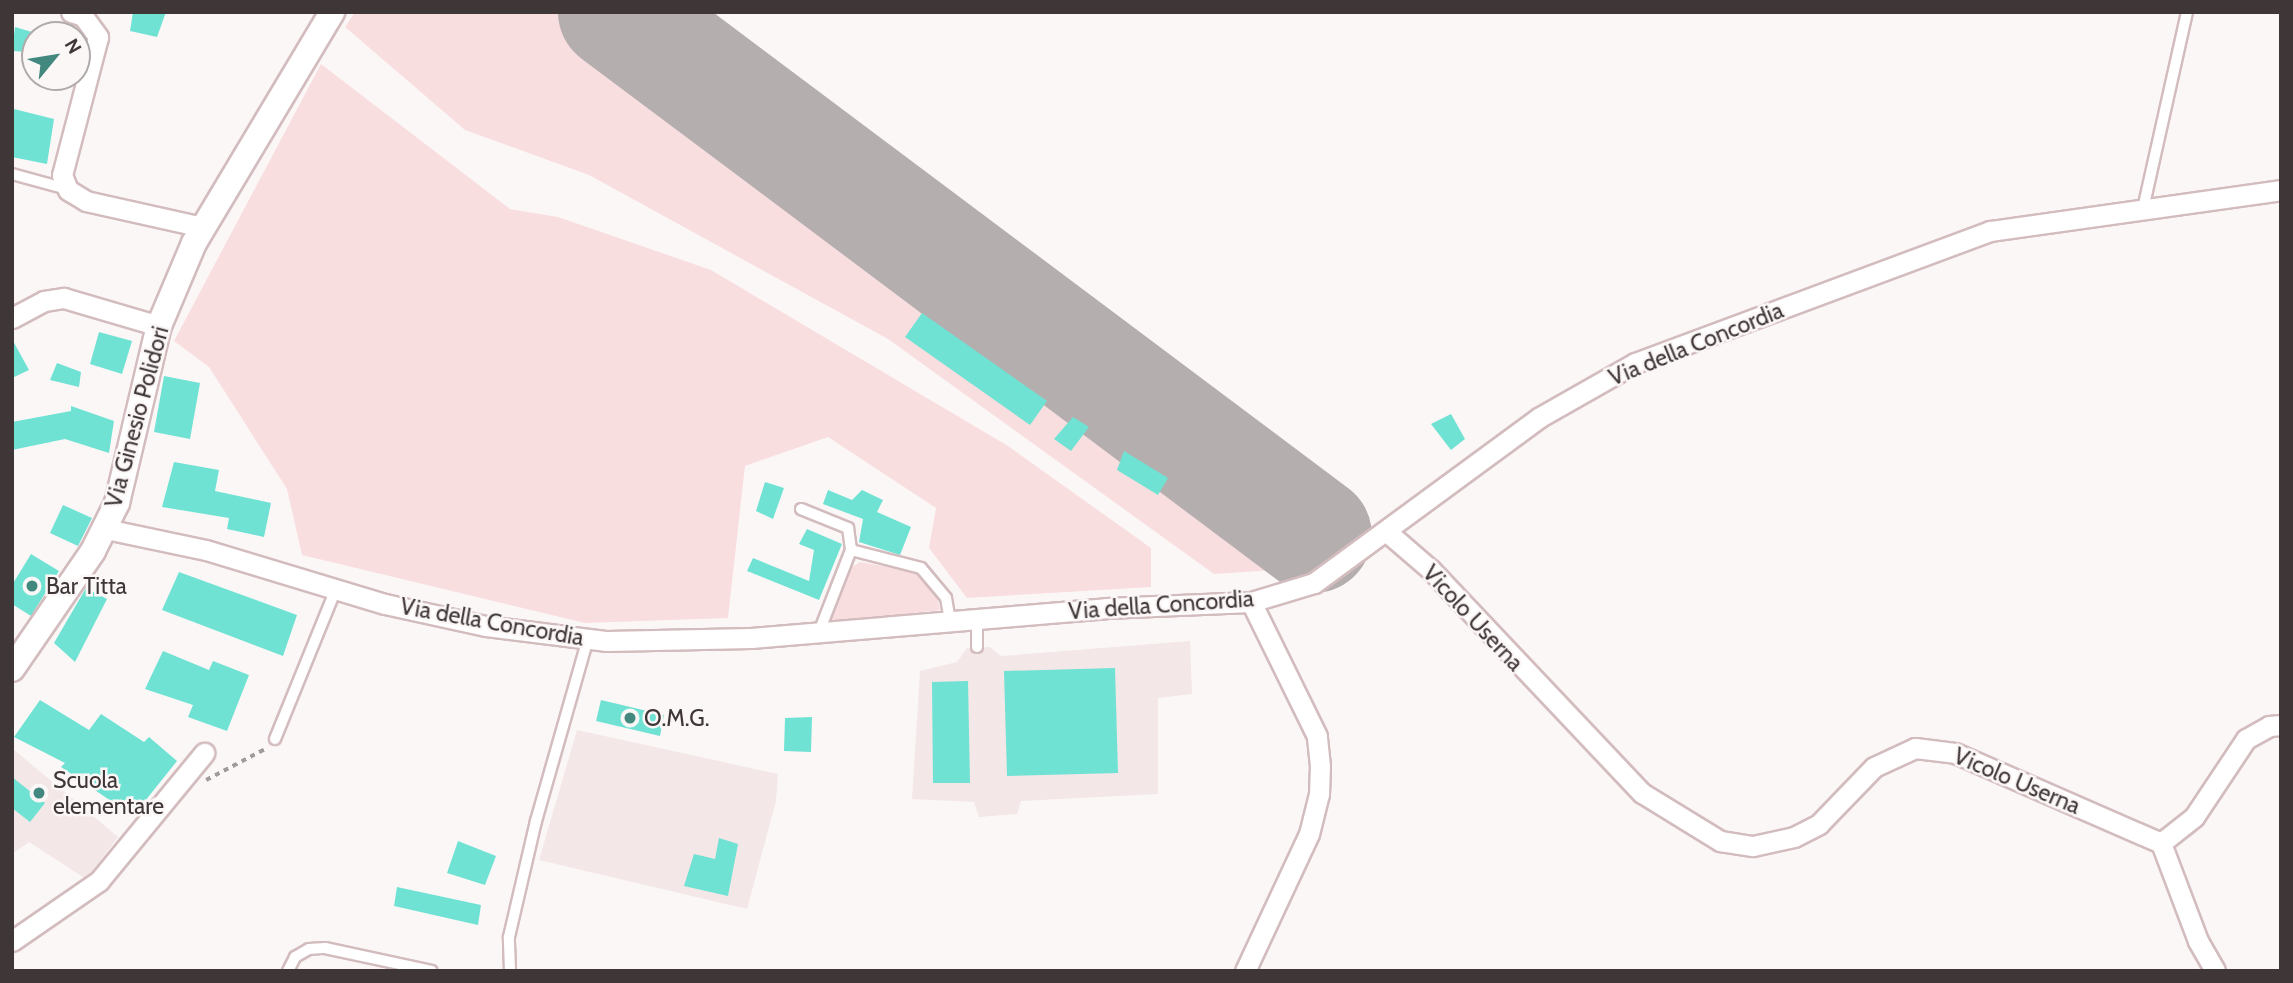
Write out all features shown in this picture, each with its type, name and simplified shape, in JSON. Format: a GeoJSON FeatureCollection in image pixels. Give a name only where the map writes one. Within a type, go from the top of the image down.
{"type":"FeatureCollection","features":[{"type":"Feature","properties":{"kind":"street"},"geometry":{"type":"LineString","coordinates":[[71,12],[83,16],[98,37],[62,175],[68,190],[86,201],[202,227]]}},
{"type":"Feature","properties":{"kind":"street","name":"Via Ginesio Polidori"},"geometry":{"type":"LineString","coordinates":[[12,669],[106,529],[117,503],[159,326],[202,227],[332,12]]}},
{"type":"Feature","properties":{"kind":"street","name":"Via della Concordia"},"geometry":{"type":"LineString","coordinates":[[106,529],[206,551],[336,589],[486,626],[588,639],[751,638],[977,618],[1251,602],[1314,583],[1387,532],[1540,417],[1635,363],[1990,231],[2281,190]]}},
{"type":"Feature","properties":{"kind":"street"},"geometry":{"type":"LineString","coordinates":[[12,318],[44,302],[64,298],[159,326]]}},
{"type":"Feature","properties":{"kind":"street","name":"Vicolo Userna"},"geometry":{"type":"LineString","coordinates":[[1387,532],[1431,570],[1626,778],[1684,822],[1720,841],[1753,846],[1794,837],[1819,824],[1874,767],[1915,748],[1955,753],[2161,843]]}},
{"type":"Feature","properties":{"kind":"street"},"geometry":{"type":"LineString","coordinates":[[1245,971],[1309,834],[1321,766],[1318,736],[1251,602]]}},
{"type":"Feature","properties":{"kind":"street"},"geometry":{"type":"LineString","coordinates":[[2214,971],[2198,941],[2161,843],[2194,817],[2246,739],[2269,726],[2281,725]]}},
{"type":"Feature","properties":{"kind":"street"},"geometry":{"type":"LineString","coordinates":[[12,941],[99,881],[204,753]]}},
{"type":"Feature","properties":{"kind":"lane"},"geometry":{"type":"LineString","coordinates":[[2143,209],[2187,12]]}},
{"type":"Feature","properties":{"kind":"lane"},"geometry":{"type":"LineString","coordinates":[[12,174],[68,190]]}},
{"type":"Feature","properties":{"kind":"lane"},"geometry":{"type":"LineString","coordinates":[[801,509],[848,528],[851,550],[820,632]]}},
{"type":"Feature","properties":{"kind":"lane"},"geometry":{"type":"LineString","coordinates":[[851,550],[921,568],[946,598],[950,620]]}},
{"type":"Feature","properties":{"kind":"lane"},"geometry":{"type":"LineString","coordinates":[[275,739],[336,589]]}},
{"type":"Feature","properties":{"kind":"lane"},"geometry":{"type":"LineString","coordinates":[[977,618],[977,647]]}},
{"type":"Feature","properties":{"kind":"lane"},"geometry":{"type":"LineString","coordinates":[[510,971],[509,937],[536,821],[588,639]]}},
{"type":"Feature","properties":{"kind":"lane"},"geometry":{"type":"LineString","coordinates":[[288,971],[295,957],[309,949],[325,948],[432,971]]}},
{"type":"Feature","properties":{"kind":"shaded area"},"geometry":{"type":"Polygon","coordinates":[[[355,12],[669,12],[1357,525],[1305,568],[1214,574],[888,339],[589,175],[465,130],[345,27],[355,12]]]}},
{"type":"Feature","properties":{"kind":"shaded area"},"geometry":{"type":"Polygon","coordinates":[[[321,64],[510,209],[558,217],[711,270],[1008,446],[1151,548],[1151,587],[967,598],[929,548],[936,508],[828,437],[745,466],[728,618],[585,623],[302,555],[287,489],[209,367],[174,341],[321,64]]]}},
{"type":"Feature","properties":{"kind":"shaded area"},"geometry":{"type":"Polygon","coordinates":[[[860,562],[917,572],[937,595],[940,610],[830,622],[852,567],[860,562]]]}},
{"type":"Feature","properties":{"kind":"shaded area"},"geometry":{"type":"Polygon","coordinates":[[[1190,641],[1192,694],[1158,698],[1158,794],[1021,801],[1017,814],[979,817],[974,802],[912,799],[920,671],[957,662],[967,648],[990,647],[1001,656],[1190,641]]]}},
{"type":"Feature","properties":{"kind":"shaded area"},"geometry":{"type":"Polygon","coordinates":[[[577,730],[778,774],[776,801],[747,909],[539,860],[577,730]]]}},
{"type":"Feature","properties":{"kind":"shaded area","name":"Scuola elementare"},"geometry":{"type":"Polygon","coordinates":[[[12,748],[118,837],[86,879],[29,842],[12,854],[12,748]]]}},
{"type":"Feature","properties":{"kind":"building"},"geometry":{"type":"Polygon","coordinates":[[[133,12],[166,12],[157,37],[130,31],[133,12]]]}},
{"type":"Feature","properties":{"kind":"building"},"geometry":{"type":"Polygon","coordinates":[[[15,27],[21,29],[21,52],[12,51],[15,27]]]}},
{"type":"Feature","properties":{"kind":"building"},"geometry":{"type":"Polygon","coordinates":[[[14,109],[54,119],[47,164],[12,157],[14,109]]]}},
{"type":"Feature","properties":{"kind":"building"},"geometry":{"type":"Polygon","coordinates":[[[922,313],[1047,401],[1030,425],[905,337],[922,313]]]}},
{"type":"Feature","properties":{"kind":"building"},"geometry":{"type":"Polygon","coordinates":[[[99,332],[132,341],[122,374],[90,364],[99,332]]]}},
{"type":"Feature","properties":{"kind":"building"},"geometry":{"type":"Polygon","coordinates":[[[12,339],[29,370],[12,378],[12,339]]]}},
{"type":"Feature","properties":{"kind":"building"},"geometry":{"type":"Polygon","coordinates":[[[57,363],[81,372],[79,387],[50,380],[57,363]]]}},
{"type":"Feature","properties":{"kind":"building"},"geometry":{"type":"Polygon","coordinates":[[[164,376],[200,383],[190,439],[154,432],[164,376]]]}},
{"type":"Feature","properties":{"kind":"building"},"geometry":{"type":"Polygon","coordinates":[[[71,406],[114,421],[109,453],[65,439],[12,450],[12,422],[71,411],[71,406]]]}},
{"type":"Feature","properties":{"kind":"building"},"geometry":{"type":"Polygon","coordinates":[[[1451,414],[1465,439],[1451,450],[1431,424],[1451,414]]]}},
{"type":"Feature","properties":{"kind":"building"},"geometry":{"type":"Polygon","coordinates":[[[1073,417],[1089,427],[1071,451],[1054,439],[1073,417]]]}},
{"type":"Feature","properties":{"kind":"building"},"geometry":{"type":"Polygon","coordinates":[[[1124,451],[1168,478],[1158,495],[1117,470],[1124,451]]]}},
{"type":"Feature","properties":{"kind":"building"},"geometry":{"type":"Polygon","coordinates":[[[174,462],[219,470],[215,491],[271,503],[264,537],[227,529],[229,518],[162,507],[174,462]]]}},
{"type":"Feature","properties":{"kind":"building"},"geometry":{"type":"Polygon","coordinates":[[[765,482],[784,488],[773,519],[756,511],[765,482]]]}},
{"type":"Feature","properties":{"kind":"building"},"geometry":{"type":"Polygon","coordinates":[[[828,490],[852,500],[862,490],[883,500],[877,512],[911,527],[900,555],[859,542],[863,519],[823,504],[828,490]]]}},
{"type":"Feature","properties":{"kind":"building"},"geometry":{"type":"Polygon","coordinates":[[[63,505],[92,518],[78,546],[50,533],[63,505]]]}},
{"type":"Feature","properties":{"kind":"building"},"geometry":{"type":"Polygon","coordinates":[[[807,529],[842,544],[819,600],[747,571],[753,558],[809,581],[814,550],[799,544],[807,529]]]}},
{"type":"Feature","properties":{"kind":"building"},"geometry":{"type":"Polygon","coordinates":[[[31,554],[59,571],[31,616],[12,604],[12,585],[31,554]]]}},
{"type":"Feature","properties":{"kind":"building"},"geometry":{"type":"Polygon","coordinates":[[[179,572],[297,615],[283,656],[162,610],[179,572]]]}},
{"type":"Feature","properties":{"kind":"building"},"geometry":{"type":"Polygon","coordinates":[[[86,588],[107,599],[75,662],[54,643],[86,588]]]}},
{"type":"Feature","properties":{"kind":"building"},"geometry":{"type":"Polygon","coordinates":[[[163,651],[209,670],[213,661],[249,675],[227,731],[188,717],[193,705],[145,689],[163,651]]]}},
{"type":"Feature","properties":{"kind":"building"},"geometry":{"type":"Polygon","coordinates":[[[1115,668],[1118,773],[1007,776],[1004,671],[1115,668]]]}},
{"type":"Feature","properties":{"kind":"building"},"geometry":{"type":"Polygon","coordinates":[[[968,681],[970,783],[933,783],[932,682],[968,681]]]}},
{"type":"Feature","properties":{"kind":"building"},"geometry":{"type":"Polygon","coordinates":[[[40,700],[89,730],[101,714],[144,742],[149,737],[177,761],[133,816],[61,767],[65,763],[14,737],[40,700]]]}},
{"type":"Feature","properties":{"kind":"building","name":"O.M.G."},"geometry":{"type":"Polygon","coordinates":[[[601,700],[664,715],[660,736],[596,721],[601,700]]]}},
{"type":"Feature","properties":{"kind":"building"},"geometry":{"type":"Polygon","coordinates":[[[812,717],[811,752],[784,751],[785,718],[812,717]]]}},
{"type":"Feature","properties":{"kind":"building"},"geometry":{"type":"Polygon","coordinates":[[[12,777],[45,803],[30,822],[12,808],[12,777]]]}},
{"type":"Feature","properties":{"kind":"building"},"geometry":{"type":"Polygon","coordinates":[[[719,838],[738,844],[728,896],[684,886],[694,854],[715,859],[719,838]]]}},
{"type":"Feature","properties":{"kind":"building"},"geometry":{"type":"Polygon","coordinates":[[[458,841],[496,856],[485,885],[447,873],[458,841]]]}},
{"type":"Feature","properties":{"kind":"building"},"geometry":{"type":"Polygon","coordinates":[[[397,887],[481,905],[478,925],[394,906],[397,887]]]}},
{"type":"Feature","properties":{"kind":"runway"},"geometry":{"type":"LineString","coordinates":[[616,12],[1314,535]]}},
{"type":"Feature","properties":{"kind":"place","name":"Bar Titta"},"geometry":{"type":"Point","coordinates":[32,586]}},
{"type":"Feature","properties":{"kind":"place","name":"O.M.G."},"geometry":{"type":"Point","coordinates":[630,718]}},
{"type":"Feature","properties":{"kind":"place","name":"Scuola elementare"},"geometry":{"type":"Point","coordinates":[39,793]}}]}
